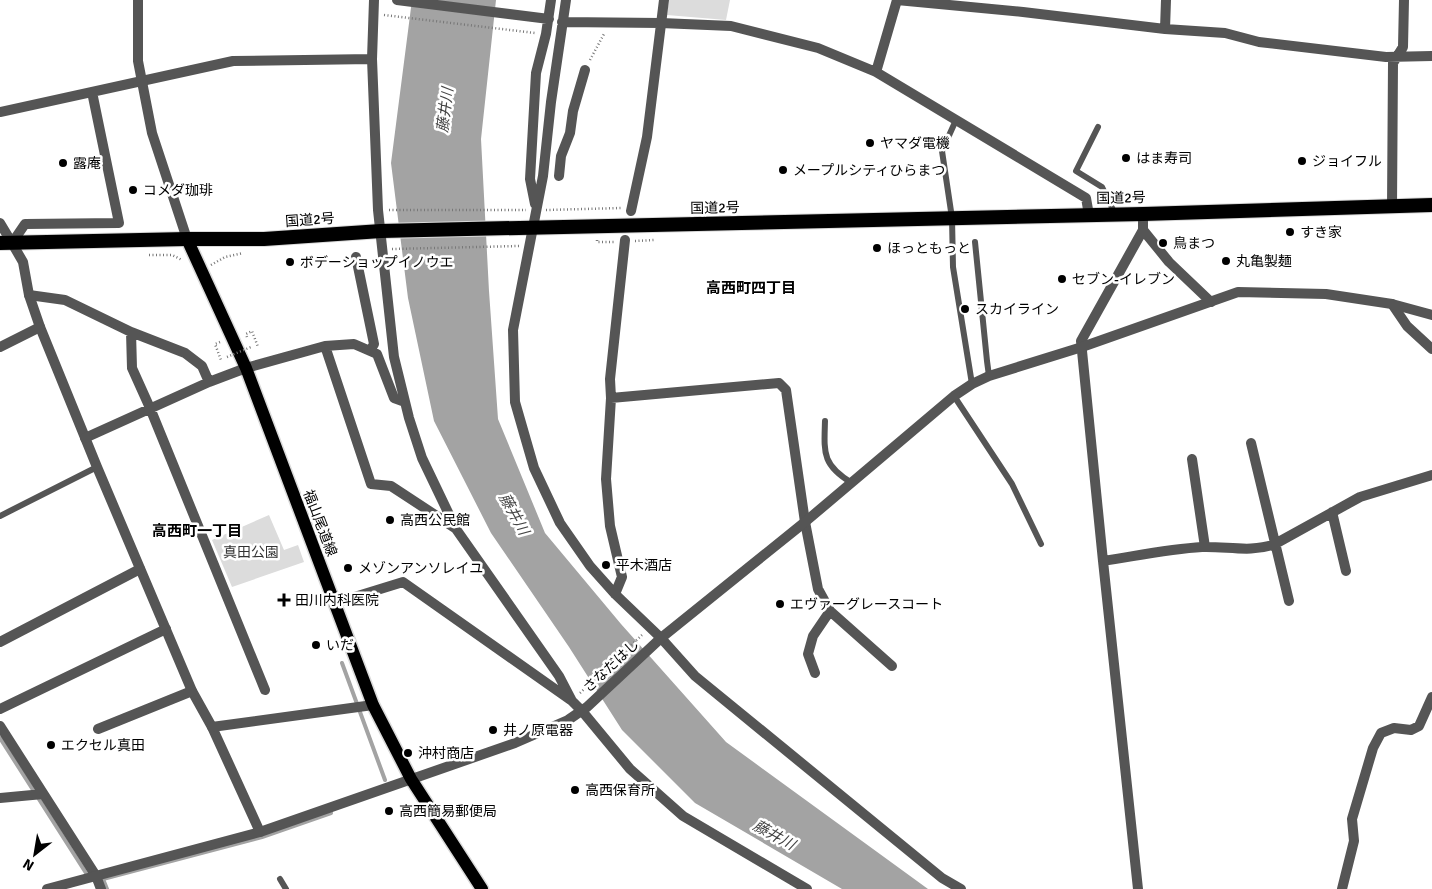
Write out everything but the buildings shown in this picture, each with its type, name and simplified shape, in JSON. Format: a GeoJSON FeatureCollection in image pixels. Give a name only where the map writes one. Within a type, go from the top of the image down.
{"type":"FeatureCollection","features":[{"type":"Feature","properties":{"kind":"highway","name":"国道2号"},"geometry":{"type":"LineString","coordinates":[[6,243],[264,239],[381,231],[1143,214],[1432,205]]}},
{"type":"Feature","properties":{"kind":"main road","name":"福山尾道線"},"geometry":{"type":"LineString","coordinates":[[187,239],[246,368],[373,705],[411,779],[482,889]]}},
{"type":"Feature","properties":{"kind":"street"},"geometry":{"type":"LineString","coordinates":[[138,0],[138,61],[152,133],[187,239]]}},
{"type":"Feature","properties":{"kind":"street"},"geometry":{"type":"LineString","coordinates":[[374,0],[372,59],[378,210],[394,357],[422,458],[445,516],[574,698],[585,709],[630,770],[683,816],[807,889]]}},
{"type":"Feature","properties":{"kind":"street"},"geometry":{"type":"LineString","coordinates":[[397,0],[549,19]]}},
{"type":"Feature","properties":{"kind":"street"},"geometry":{"type":"LineString","coordinates":[[536,210],[530,179],[536,73],[546,34],[551,0]]}},
{"type":"Feature","properties":{"kind":"street"},"geometry":{"type":"LineString","coordinates":[[566,0],[543,176],[514,330],[515,402],[534,468],[560,523],[590,566],[657,642],[695,676],[942,878],[961,889]]}},
{"type":"Feature","properties":{"kind":"street"},"geometry":{"type":"LineString","coordinates":[[632,210],[647,138],[664,0]]}},
{"type":"Feature","properties":{"kind":"street"},"geometry":{"type":"LineString","coordinates":[[876,72],[897,0],[1023,12],[1165,29],[1225,33],[1259,42],[1386,56],[1432,56]]}},
{"type":"Feature","properties":{"kind":"street"},"geometry":{"type":"LineString","coordinates":[[1165,29],[1166,0]]}},
{"type":"Feature","properties":{"kind":"street"},"geometry":{"type":"LineString","coordinates":[[1392,206],[1393,64],[1403,47],[1404,0]]}},
{"type":"Feature","properties":{"kind":"street"},"geometry":{"type":"LineString","coordinates":[[562,22],[731,26],[818,48],[876,72],[1086,198],[1089,215]]}},
{"type":"Feature","properties":{"kind":"street"},"geometry":{"type":"LineString","coordinates":[[0,112],[233,61],[372,59]]}},
{"type":"Feature","properties":{"kind":"street"},"geometry":{"type":"LineString","coordinates":[[559,176],[561,156],[570,133],[573,111],[585,70]]}},
{"type":"Feature","properties":{"kind":"street"},"geometry":{"type":"LineString","coordinates":[[6,243],[25,224],[119,223],[92,92]]}},
{"type":"Feature","properties":{"kind":"street"},"geometry":{"type":"LineString","coordinates":[[545,158],[561,156]]}},
{"type":"Feature","properties":{"kind":"street"},"geometry":{"type":"LineString","coordinates":[[1138,889],[1102,561],[1081,341],[1143,230],[1143,214]]}},
{"type":"Feature","properties":{"kind":"street"},"geometry":{"type":"LineString","coordinates":[[0,223],[6,243],[23,262],[29,295],[40,327],[192,691],[212,727],[260,832]]}},
{"type":"Feature","properties":{"kind":"street"},"geometry":{"type":"LineString","coordinates":[[1143,230],[1169,262],[1211,302]]}},
{"type":"Feature","properties":{"kind":"street"},"geometry":{"type":"LineString","coordinates":[[615,594],[622,577],[610,526],[606,479],[611,398],[610,379],[626,240]]}},
{"type":"Feature","properties":{"kind":"street"},"geometry":{"type":"LineString","coordinates":[[356,257],[374,344],[370,351]]}},
{"type":"Feature","properties":{"kind":"street","name":"さなだはし"},"geometry":{"type":"LineString","coordinates":[[47,889],[260,832],[515,743],[568,720],[585,709],[657,642],[805,522],[954,396],[972,384],[990,376],[1082,347],[1238,292],[1326,294],[1392,304],[1432,315]]}},
{"type":"Feature","properties":{"kind":"street"},"geometry":{"type":"LineString","coordinates":[[29,295],[65,300],[132,332],[185,353],[202,366],[209,382]]}},
{"type":"Feature","properties":{"kind":"street"},"geometry":{"type":"LineString","coordinates":[[1392,304],[1407,326],[1432,349]]}},
{"type":"Feature","properties":{"kind":"street"},"geometry":{"type":"LineString","coordinates":[[0,347],[40,327]]}},
{"type":"Feature","properties":{"kind":"street"},"geometry":{"type":"LineString","coordinates":[[132,332],[132,368],[265,690]]}},
{"type":"Feature","properties":{"kind":"street"},"geometry":{"type":"LineString","coordinates":[[85,438],[209,382],[246,368],[325,346],[354,344],[377,354],[394,398],[405,402]]}},
{"type":"Feature","properties":{"kind":"street"},"geometry":{"type":"LineString","coordinates":[[325,346],[371,484],[391,486],[445,516]]}},
{"type":"Feature","properties":{"kind":"street"},"geometry":{"type":"LineString","coordinates":[[611,398],[779,383],[786,390],[805,522],[818,590],[830,612],[892,666]]}},
{"type":"Feature","properties":{"kind":"street"},"geometry":{"type":"LineString","coordinates":[[1251,443],[1289,601]]}},
{"type":"Feature","properties":{"kind":"street"},"geometry":{"type":"LineString","coordinates":[[1192,459],[1205,547]]}},
{"type":"Feature","properties":{"kind":"street"},"geometry":{"type":"LineString","coordinates":[[1102,561],[1205,547],[1262,549],[1275,544],[1360,497],[1432,475]]}},
{"type":"Feature","properties":{"kind":"street"},"geometry":{"type":"LineString","coordinates":[[1332,512],[1346,570]]}},
{"type":"Feature","properties":{"kind":"street"},"geometry":{"type":"LineString","coordinates":[[0,642],[140,569]]}},
{"type":"Feature","properties":{"kind":"street"},"geometry":{"type":"LineString","coordinates":[[335,603],[403,582],[574,698]]}},
{"type":"Feature","properties":{"kind":"street"},"geometry":{"type":"LineString","coordinates":[[815,673],[808,654],[814,636],[830,612]]}},
{"type":"Feature","properties":{"kind":"street"},"geometry":{"type":"LineString","coordinates":[[0,709],[166,629]]}},
{"type":"Feature","properties":{"kind":"street"},"geometry":{"type":"LineString","coordinates":[[98,729],[192,691]]}},
{"type":"Feature","properties":{"kind":"street"},"geometry":{"type":"LineString","coordinates":[[1342,889],[1354,841],[1352,819],[1373,748],[1381,733],[1394,728],[1411,730],[1419,726],[1432,696]]}},
{"type":"Feature","properties":{"kind":"street"},"geometry":{"type":"LineString","coordinates":[[212,727],[373,705]]}},
{"type":"Feature","properties":{"kind":"street"},"geometry":{"type":"LineString","coordinates":[[0,726],[96,876],[101,889]]}},
{"type":"Feature","properties":{"kind":"street"},"geometry":{"type":"LineString","coordinates":[[0,798],[43,794]]}},
{"type":"Feature","properties":{"kind":"lane"},"geometry":{"type":"LineString","coordinates":[[956,120],[942,151],[952,218],[953,267],[972,384]]}},
{"type":"Feature","properties":{"kind":"lane"},"geometry":{"type":"LineString","coordinates":[[1098,127],[1076,171],[1102,187],[1115,214]]}},
{"type":"Feature","properties":{"kind":"lane"},"geometry":{"type":"LineString","coordinates":[[975,242],[990,376]]}},
{"type":"Feature","properties":{"kind":"lane"},"geometry":{"type":"LineString","coordinates":[[954,396],[1012,484],[1041,544]]}},
{"type":"Feature","properties":{"kind":"lane"},"geometry":{"type":"LineString","coordinates":[[825,422],[825,456],[837,474],[852,483]]}},
{"type":"Feature","properties":{"kind":"lane"},"geometry":{"type":"LineString","coordinates":[[0,516],[97,467]]}},
{"type":"Feature","properties":{"kind":"lane"},"geometry":{"type":"LineString","coordinates":[[280,878],[286,889]]}},
{"type":"Feature","properties":{"kind":"path"},"geometry":{"type":"LineString","coordinates":[[373,13],[546,34]]}},
{"type":"Feature","properties":{"kind":"path"},"geometry":{"type":"LineString","coordinates":[[585,70],[606,30],[607,22]]}},
{"type":"Feature","properties":{"kind":"path"},"geometry":{"type":"LineString","coordinates":[[378,210],[632,210]]}},
{"type":"Feature","properties":{"kind":"path"},"geometry":{"type":"LineString","coordinates":[[383,249],[530,246]]}},
{"type":"Feature","properties":{"kind":"path"},"geometry":{"type":"LineString","coordinates":[[222,360],[215,344],[220,342],[227,357],[251,347],[246,334],[252,332],[258,347]]}},
{"type":"Feature","properties":{"kind":"path"},"geometry":{"type":"LineString","coordinates":[[574,698],[645,633]]}},
{"type":"Feature","properties":{"kind":"green space"},"geometry":{"type":"Polygon","coordinates":[[[669,0],[730,0],[726,20],[667,15],[669,0]]]}},
{"type":"Feature","properties":{"kind":"green space","name":"真田公園"},"geometry":{"type":"Polygon","coordinates":[[[269,515],[284,550],[298,545],[304,562],[232,587],[212,540],[269,515]]]}},
{"type":"Feature","properties":{"kind":"water","name":"藤井川"},"geometry":{"type":"Polygon","coordinates":[[[412,0],[496,0],[481,139],[498,419],[545,533],[621,624],[726,742],[928,889],[842,889],[695,803],[622,730],[569,647],[491,533],[434,421],[408,298],[391,163],[412,0]]]}},
{"type":"Feature","properties":{"kind":"waterway"},"geometry":{"type":"LineString","coordinates":[[342,663],[385,780]]}},
{"type":"Feature","properties":{"kind":"waterway"},"geometry":{"type":"LineString","coordinates":[[0,738],[86,873]]}},
{"type":"Feature","properties":{"kind":"waterway"},"geometry":{"type":"LineString","coordinates":[[107,889],[103,879],[262,837],[331,813]]}},
{"type":"Feature","properties":{"kind":"place","name":"ヤマダ電機"},"geometry":{"type":"Point","coordinates":[870,143]}},
{"type":"Feature","properties":{"kind":"place","name":"はま寿司"},"geometry":{"type":"Point","coordinates":[1126,158]}},
{"type":"Feature","properties":{"kind":"place","name":"ジョイフル"},"geometry":{"type":"Point","coordinates":[1302,161]}},
{"type":"Feature","properties":{"kind":"place","name":"露庵"},"geometry":{"type":"Point","coordinates":[63,163]}},
{"type":"Feature","properties":{"kind":"place","name":"メープルシティひらまつ"},"geometry":{"type":"Point","coordinates":[783,170]}},
{"type":"Feature","properties":{"kind":"place","name":"コメダ珈琲"},"geometry":{"type":"Point","coordinates":[133,190]}},
{"type":"Feature","properties":{"kind":"place","name":"すき家"},"geometry":{"type":"Point","coordinates":[1290,232]}},
{"type":"Feature","properties":{"kind":"place","name":"鳥まつ"},"geometry":{"type":"Point","coordinates":[1163,243]}},
{"type":"Feature","properties":{"kind":"place","name":"ほっともっと"},"geometry":{"type":"Point","coordinates":[877,248]}},
{"type":"Feature","properties":{"kind":"place","name":"丸亀製麺"},"geometry":{"type":"Point","coordinates":[1226,261]}},
{"type":"Feature","properties":{"kind":"place","name":"ボデーショップイノウエ"},"geometry":{"type":"Point","coordinates":[290,262]}},
{"type":"Feature","properties":{"kind":"place","name":"セブン-イレブン"},"geometry":{"type":"Point","coordinates":[1062,279]}},
{"type":"Feature","properties":{"kind":"place","name":"スカイライン"},"geometry":{"type":"Point","coordinates":[965,309]}},
{"type":"Feature","properties":{"kind":"place","name":"高西公民館"},"geometry":{"type":"Point","coordinates":[390,520]}},
{"type":"Feature","properties":{"kind":"place","name":"平木酒店"},"geometry":{"type":"Point","coordinates":[606,565]}},
{"type":"Feature","properties":{"kind":"place","name":"メゾンアンソレイユ"},"geometry":{"type":"Point","coordinates":[348,568]}},
{"type":"Feature","properties":{"kind":"place","name":"田川内科医院"},"geometry":{"type":"Point","coordinates":[284,600]}},
{"type":"Feature","properties":{"kind":"place","name":"エヴァーグレースコート"},"geometry":{"type":"Point","coordinates":[780,604]}},
{"type":"Feature","properties":{"kind":"place","name":"いだ"},"geometry":{"type":"Point","coordinates":[316,645]}},
{"type":"Feature","properties":{"kind":"place","name":"井ノ原電器"},"geometry":{"type":"Point","coordinates":[493,730]}},
{"type":"Feature","properties":{"kind":"place","name":"エクセル真田"},"geometry":{"type":"Point","coordinates":[51,745]}},
{"type":"Feature","properties":{"kind":"place","name":"沖村商店"},"geometry":{"type":"Point","coordinates":[408,753]}},
{"type":"Feature","properties":{"kind":"place","name":"高西保育所"},"geometry":{"type":"Point","coordinates":[575,790]}},
{"type":"Feature","properties":{"kind":"place","name":"高西簡易郵便局"},"geometry":{"type":"Point","coordinates":[389,811]}},
{"type":"Feature","properties":{"kind":"district","name":"高西町四丁目"},"geometry":{"type":"Point","coordinates":[751,288]}},
{"type":"Feature","properties":{"kind":"district","name":"高西町一丁目"},"geometry":{"type":"Point","coordinates":[197,531]}}]}
